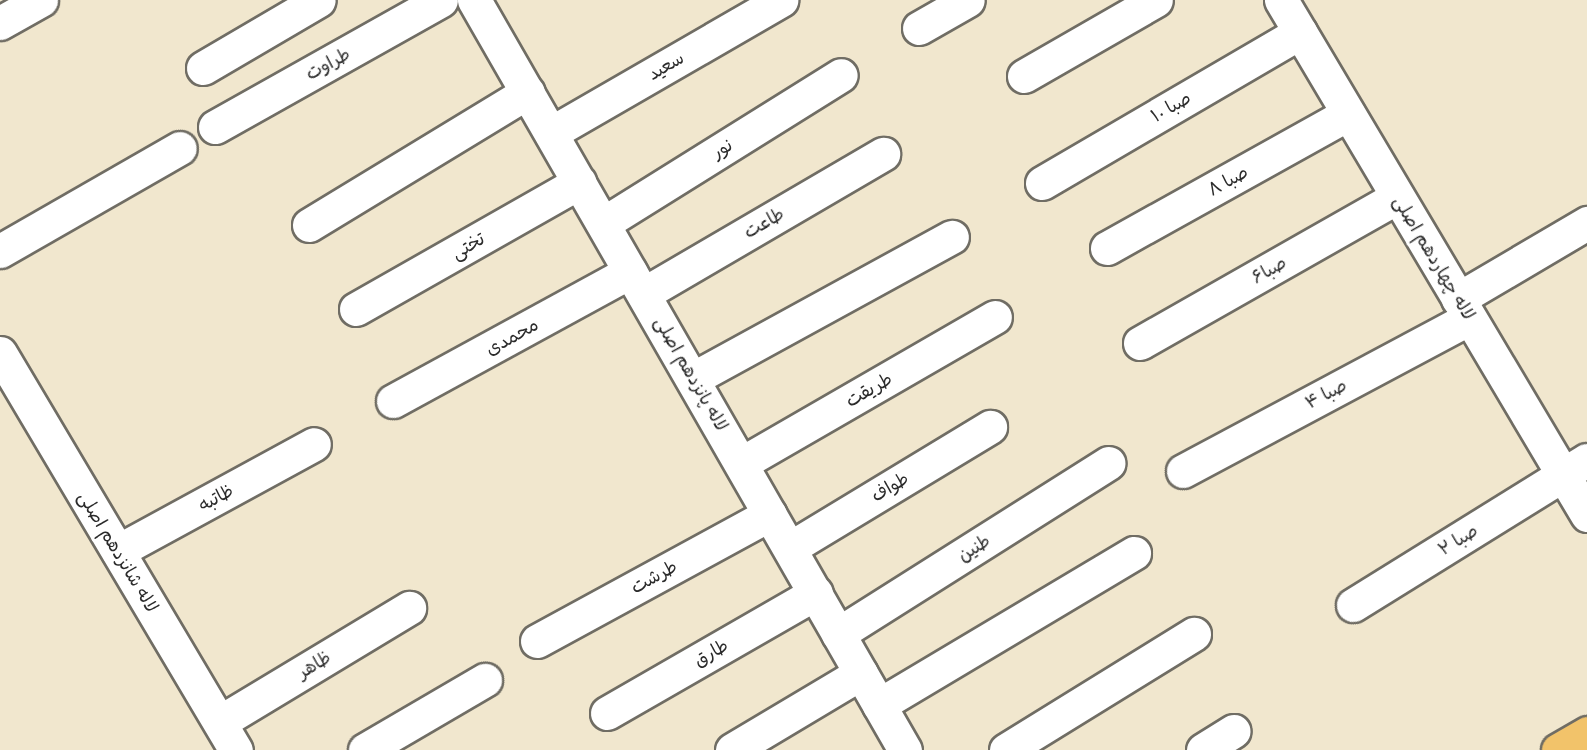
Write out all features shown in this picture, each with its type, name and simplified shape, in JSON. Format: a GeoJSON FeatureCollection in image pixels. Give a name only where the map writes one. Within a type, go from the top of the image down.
{"type":"FeatureCollection","features":[{"type":"Feature","properties":{"kind":"main road"},"geometry":{"type":"LineString","coordinates":[[1558,750],[1587,733]]}},
{"type":"Feature","properties":{"kind":"street"},"geometry":{"type":"LineString","coordinates":[[0,23],[41,0]]}},
{"type":"Feature","properties":{"kind":"street"},"geometry":{"type":"LineString","coordinates":[[203,68],[319,0]]}},
{"type":"Feature","properties":{"kind":"street","name":"طراوت"},"geometry":{"type":"LineString","coordinates":[[215,128],[441,0]]}},
{"type":"Feature","properties":{"kind":"street","name":"لاله پانزدهم اصلی"},"geometry":{"type":"LineString","coordinates":[[474,0],[694,378],[905,750]]}},
{"type":"Feature","properties":{"kind":"street","name":"سعید"},"geometry":{"type":"LineString","coordinates":[[551,133],[781,0]]}},
{"type":"Feature","properties":{"kind":"street"},"geometry":{"type":"LineString","coordinates":[[919,28],[968,0]]}},
{"type":"Feature","properties":{"kind":"street"},"geometry":{"type":"LineString","coordinates":[[1024,76],[1156,0]]}},
{"type":"Feature","properties":{"kind":"street","name":"لاله چهاردهم اصلی"},"geometry":{"type":"LineString","coordinates":[[1281,0],[1463,308],[1575,468],[1587,515]]}},
{"type":"Feature","properties":{"kind":"street","name":"صبا ۱۰"},"geometry":{"type":"LineString","coordinates":[[1042,183],[1300,32]]}},
{"type":"Feature","properties":{"kind":"street","name":"نور"},"geometry":{"type":"LineString","coordinates":[[604,223],[841,75]]}},
{"type":"Feature","properties":{"kind":"street"},"geometry":{"type":"LineString","coordinates":[[309,225],[528,92]]}},
{"type":"Feature","properties":{"kind":"street","name":"صبا ۸"},"geometry":{"type":"LineString","coordinates":[[1107,248],[1348,114]]}},
{"type":"Feature","properties":{"kind":"street"},"geometry":{"type":"LineString","coordinates":[[0,250],[180,148]]}},
{"type":"Feature","properties":{"kind":"street","name":"طاعت"},"geometry":{"type":"LineString","coordinates":[[638,283],[883,154]]}},
{"type":"Feature","properties":{"kind":"street","name":"تختی"},"geometry":{"type":"LineString","coordinates":[[356,309],[580,182]]}},
{"type":"Feature","properties":{"kind":"street","name":"صبا۶"},"geometry":{"type":"LineString","coordinates":[[1140,343],[1397,197]]}},
{"type":"Feature","properties":{"kind":"street","name":"صبا ۴"},"geometry":{"type":"LineString","coordinates":[[1183,471],[1463,308],[1587,223]]}},
{"type":"Feature","properties":{"kind":"street"},"geometry":{"type":"LineString","coordinates":[[694,378],[952,237]]}},
{"type":"Feature","properties":{"kind":"street","name":"محمدی"},"geometry":{"type":"LineString","coordinates":[[393,401],[638,283]]}},
{"type":"Feature","properties":{"kind":"street","name":"طریقت"},"geometry":{"type":"LineString","coordinates":[[742,463],[995,317]]}},
{"type":"Feature","properties":{"kind":"street","name":"لاله شانزدهم اصلی"},"geometry":{"type":"LineString","coordinates":[[0,353],[236,750]]}},
{"type":"Feature","properties":{"kind":"street","name":"طواف"},"geometry":{"type":"LineString","coordinates":[[790,548],[990,427]]}},
{"type":"Feature","properties":{"kind":"street","name":"ظاتبه"},"geometry":{"type":"LineString","coordinates":[[118,551],[314,444]]}},
{"type":"Feature","properties":{"kind":"street","name":"طنین"},"geometry":{"type":"LineString","coordinates":[[838,634],[1109,463]]}},
{"type":"Feature","properties":{"kind":"street","name":"صبا ۲"},"geometry":{"type":"LineString","coordinates":[[1353,605],[1575,468]]}},
{"type":"Feature","properties":{"kind":"street","name":"طرشت"},"geometry":{"type":"LineString","coordinates":[[537,641],[770,514]]}},
{"type":"Feature","properties":{"kind":"street"},"geometry":{"type":"LineString","coordinates":[[879,705],[1134,553]]}},
{"type":"Feature","properties":{"kind":"street","name":"طارق"},"geometry":{"type":"LineString","coordinates":[[607,713],[816,594]]}},
{"type":"Feature","properties":{"kind":"street","name":"ظاهر"},"geometry":{"type":"LineString","coordinates":[[220,722],[409,608]]}},
{"type":"Feature","properties":{"kind":"street"},"geometry":{"type":"LineString","coordinates":[[1006,750],[1194,633]]}},
{"type":"Feature","properties":{"kind":"street"},"geometry":{"type":"LineString","coordinates":[[732,750],[861,673]]}},
{"type":"Feature","properties":{"kind":"street"},"geometry":{"type":"LineString","coordinates":[[365,750],[485,680]]}},
{"type":"Feature","properties":{"kind":"street"},"geometry":{"type":"LineString","coordinates":[[1203,750],[1233,731]]}}]}
